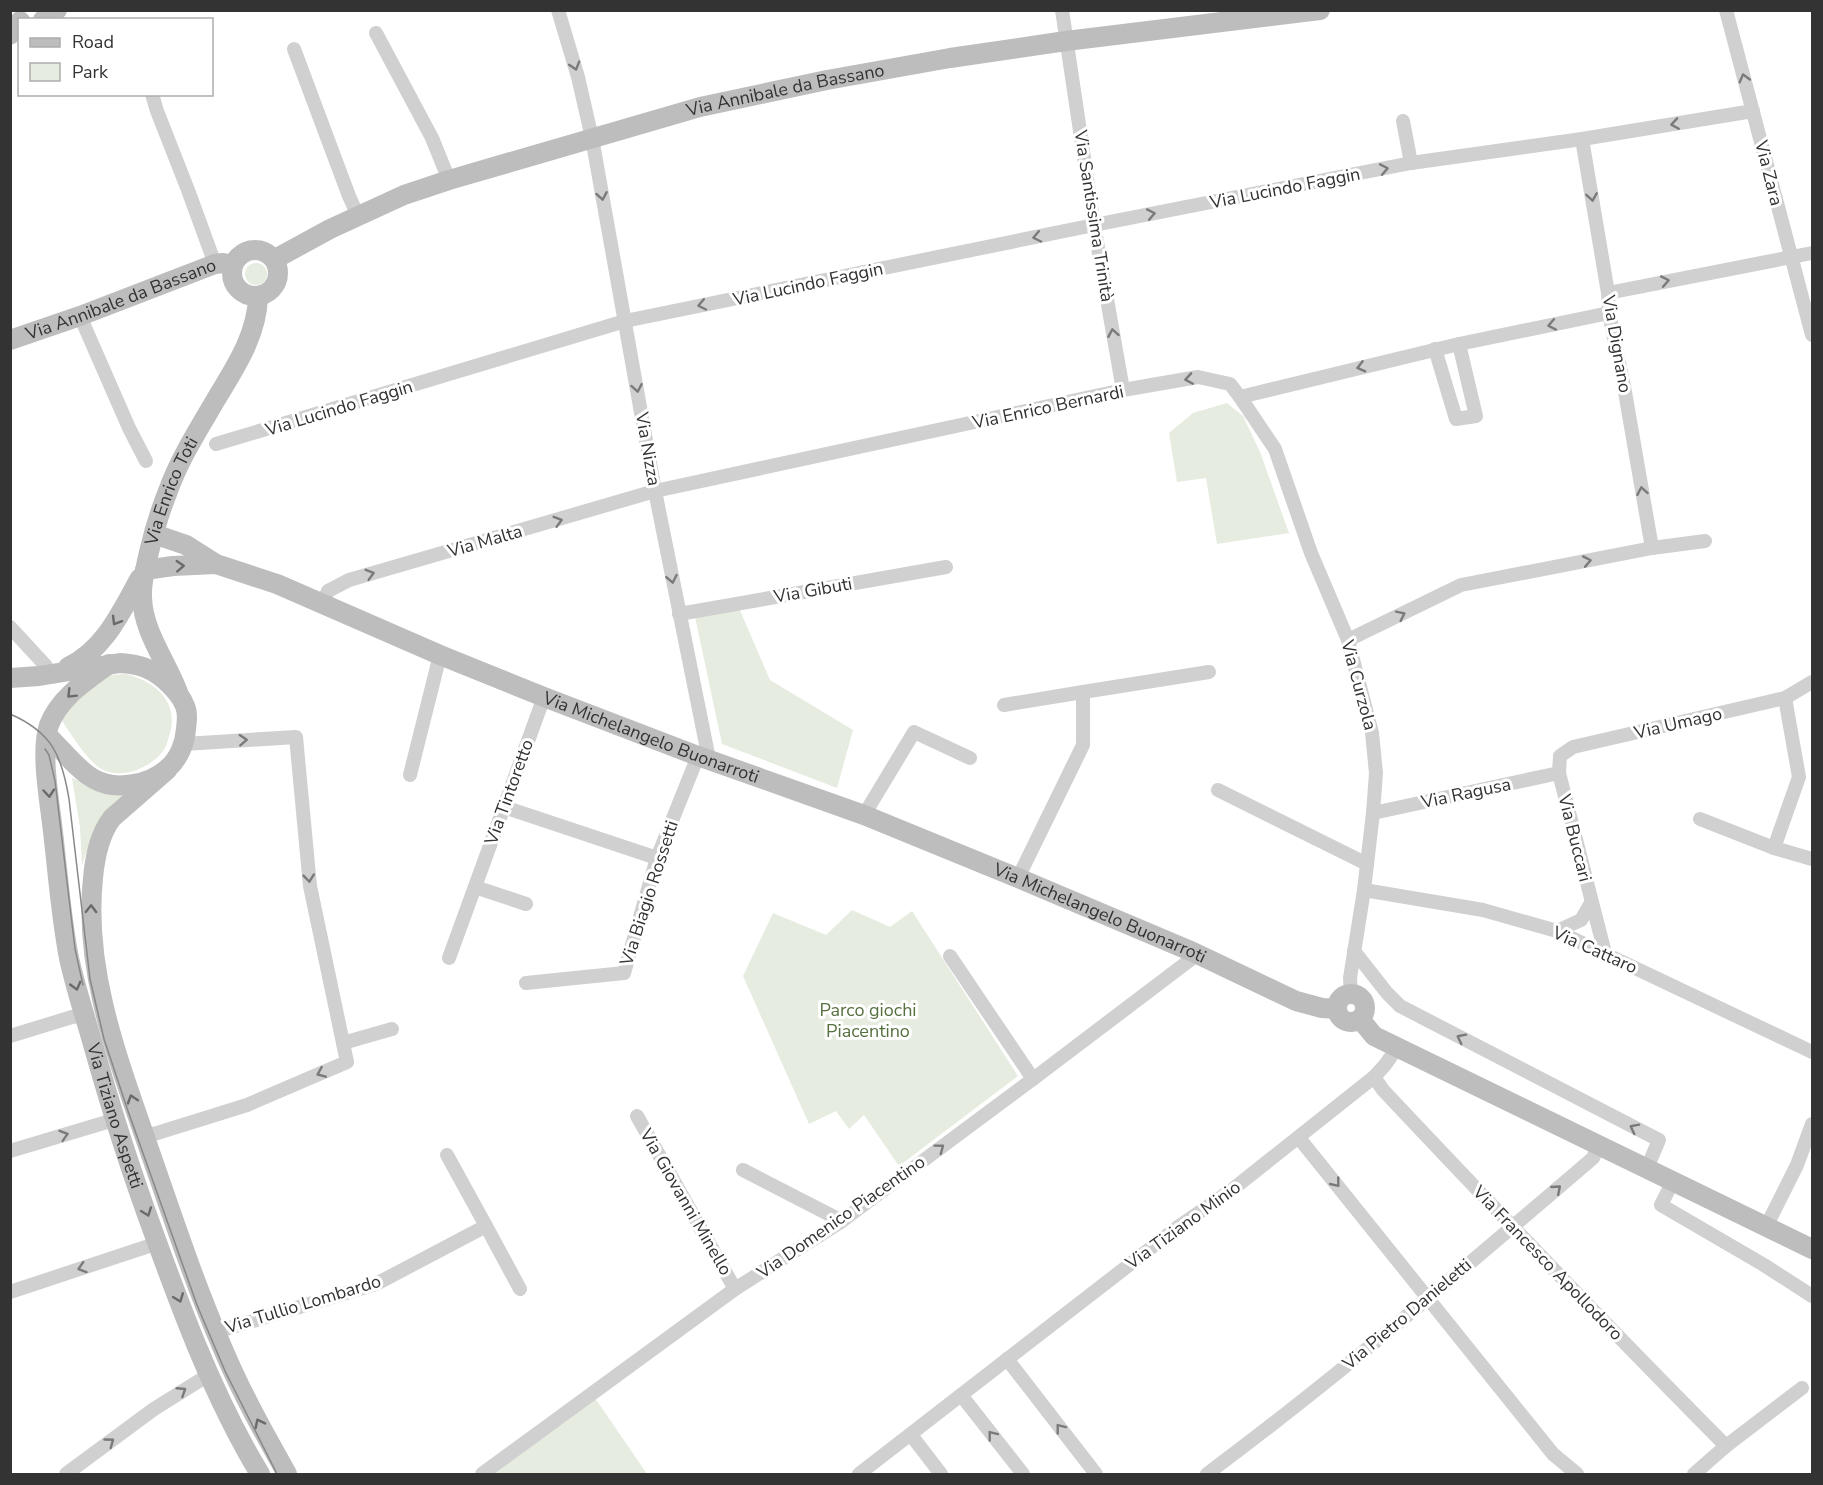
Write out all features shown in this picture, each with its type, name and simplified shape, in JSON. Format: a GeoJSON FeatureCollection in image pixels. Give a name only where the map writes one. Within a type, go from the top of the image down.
{"type":"FeatureCollection","features":[{"type":"Feature","properties":{"kind":"street","name":"Via Nizza"},"geometry":{"type":"LineString","coordinates":[[558,10],[578,77],[592,138],[704,757]]}},
{"type":"Feature","properties":{"kind":"street","name":"Via Santissima Trinità"},"geometry":{"type":"LineString","coordinates":[[1062,10],[1094,225],[1123,390]]}},
{"type":"Feature","properties":{"kind":"street","name":"Via Annibale da Bassano"},"geometry":{"type":"LineString","coordinates":[[10,340],[224,265],[249,250],[263,250],[275,259],[404,195],[700,107],[827,80],[1066,41],[1320,10]]}},
{"type":"Feature","properties":{"kind":"street","name":"Via Zara"},"geometry":{"type":"LineString","coordinates":[[1726,10],[1812,335]]}},
{"type":"Feature","properties":{"kind":"street"},"geometry":{"type":"LineString","coordinates":[[376,33],[432,138],[449,180]]}},
{"type":"Feature","properties":{"kind":"street"},"geometry":{"type":"LineString","coordinates":[[294,49],[358,216]]}},
{"type":"Feature","properties":{"kind":"street"},"geometry":{"type":"LineString","coordinates":[[153,96],[188,190],[224,265]]}},
{"type":"Feature","properties":{"kind":"street","name":"Via Lucindo Faggin"},"geometry":{"type":"LineString","coordinates":[[216,444],[625,321],[1411,163],[1582,139],[1753,111]]}},
{"type":"Feature","properties":{"kind":"street"},"geometry":{"type":"LineString","coordinates":[[1403,122],[1411,163]]}},
{"type":"Feature","properties":{"kind":"street","name":"Via Dignano"},"geometry":{"type":"LineString","coordinates":[[1582,139],[1608,292],[1609,313],[1652,548]]}},
{"type":"Feature","properties":{"kind":"street"},"geometry":{"type":"LineString","coordinates":[[1608,292],[1812,253]]}},
{"type":"Feature","properties":{"kind":"street"},"geometry":{"type":"LineString","coordinates":[[258,297],[266,295],[277,283],[279,275],[275,259]]}},
{"type":"Feature","properties":{"kind":"street","name":"Via Annibale da Bassano"},"geometry":{"type":"LineString","coordinates":[[224,265],[240,291],[248,296],[258,297]]}},
{"type":"Feature","properties":{"kind":"street","name":"Via Enrico Toti"},"geometry":{"type":"LineString","coordinates":[[183,701],[148,625],[142,598],[145,570],[168,489],[243,351],[257,316],[258,297]]}},
{"type":"Feature","properties":{"kind":"street"},"geometry":{"type":"LineString","coordinates":[[1240,397],[1459,344],[1609,313]]}},
{"type":"Feature","properties":{"kind":"street"},"geometry":{"type":"LineString","coordinates":[[80,316],[129,429],[146,461]]}},
{"type":"Feature","properties":{"kind":"street"},"geometry":{"type":"LineString","coordinates":[[1435,350],[1456,419],[1476,416],[1459,344]]}},
{"type":"Feature","properties":{"kind":"street","name":"Via Enrico Bernardi"},"geometry":{"type":"LineString","coordinates":[[655,491],[1123,390],[1198,377],[1230,384],[1240,397]]}},
{"type":"Feature","properties":{"kind":"street","name":"Via Curzola"},"geometry":{"type":"LineString","coordinates":[[1240,397],[1275,449],[1311,553],[1348,640],[1372,733],[1376,773],[1373,813],[1350,978],[1351,994]]}},
{"type":"Feature","properties":{"kind":"street","name":"Via Malta"},"geometry":{"type":"LineString","coordinates":[[323,603],[328,591],[349,580],[562,520],[655,491]]}},
{"type":"Feature","properties":{"kind":"street","name":"Via Michelangelo Buonarroti"},"geometry":{"type":"LineString","coordinates":[[154,534],[186,545],[216,564],[277,584],[440,656],[544,697],[864,815],[1193,952],[1296,1001],[1322,1008],[1337,1009],[1345,1021],[1350,1023],[1360,1019],[1374,1036],[1397,1048],[1812,1249]]}},
{"type":"Feature","properties":{"kind":"street"},"geometry":{"type":"LineString","coordinates":[[1348,640],[1461,585],[1652,548],[1706,541]]}},
{"type":"Feature","properties":{"kind":"street","name":"Via Michelangelo Buonarroti"},"geometry":{"type":"LineString","coordinates":[[145,570],[216,564]]}},
{"type":"Feature","properties":{"kind":"street","name":"Via Gibuti"},"geometry":{"type":"LineString","coordinates":[[679,614],[946,567]]}},
{"type":"Feature","properties":{"kind":"street"},"geometry":{"type":"LineString","coordinates":[[10,678],[23,678],[81,660],[117,621],[145,570]]}},
{"type":"Feature","properties":{"kind":"street"},"geometry":{"type":"LineString","coordinates":[[10,627],[50,669]]}},
{"type":"Feature","properties":{"kind":"street"},"geometry":{"type":"LineString","coordinates":[[410,775],[440,656]]}},
{"type":"Feature","properties":{"kind":"street"},"geometry":{"type":"LineString","coordinates":[[50,669],[109,664],[133,663],[147,667],[167,682],[183,701],[187,721],[184,744],[166,770],[135,784],[108,784],[93,779],[46,735],[54,713],[63,702],[81,684],[109,664]]}},
{"type":"Feature","properties":{"kind":"street"},"geometry":{"type":"LineString","coordinates":[[1004,705],[1209,672]]}},
{"type":"Feature","properties":{"kind":"street","name":"Via Umago"},"geometry":{"type":"LineString","coordinates":[[1559,773],[1560,756],[1573,747],[1785,698],[1812,682]]}},
{"type":"Feature","properties":{"kind":"street"},"geometry":{"type":"LineString","coordinates":[[1018,878],[1083,745],[1083,692]]}},
{"type":"Feature","properties":{"kind":"street","name":"Via Tintoretto"},"geometry":{"type":"LineString","coordinates":[[449,958],[544,697]]}},
{"type":"Feature","properties":{"kind":"street"},"geometry":{"type":"LineString","coordinates":[[1774,848],[1799,777],[1785,698]]}},
{"type":"Feature","properties":{"kind":"street"},"geometry":{"type":"LineString","coordinates":[[864,815],[914,732],[970,759]]}},
{"type":"Feature","properties":{"kind":"street","name":"Via Tiziano Aspetti"},"geometry":{"type":"LineString","coordinates":[[46,735],[49,796],[66,942],[85,1019],[116,1125],[158,1243],[210,1374],[247,1453],[260,1474]]}},
{"type":"Feature","properties":{"kind":"street"},"geometry":{"type":"LineString","coordinates":[[142,1128],[150,1134],[158,1133],[247,1105],[347,1062],[310,886],[296,737],[184,744]]}},
{"type":"Feature","properties":{"kind":"street","name":"Via Biagio Rossetti"},"geometry":{"type":"LineString","coordinates":[[526,983],[624,973],[657,858],[704,757]]}},
{"type":"Feature","properties":{"kind":"street","name":"Via Tiziano Aspetti"},"geometry":{"type":"LineString","coordinates":[[166,770],[147,789],[122,808],[107,826],[95,864],[90,907],[93,948],[103,1004],[178,1234],[216,1332],[263,1432],[286,1474]]}},
{"type":"Feature","properties":{"kind":"street","name":"Via Ragusa"},"geometry":{"type":"LineString","coordinates":[[1373,813],[1559,773]]}},
{"type":"Feature","properties":{"kind":"street","name":"Via Buccari"},"geometry":{"type":"LineString","coordinates":[[1559,773],[1605,953]]}},
{"type":"Feature","properties":{"kind":"street"},"geometry":{"type":"LineString","coordinates":[[1218,790],[1367,864]]}},
{"type":"Feature","properties":{"kind":"street"},"geometry":{"type":"LineString","coordinates":[[504,807],[657,858]]}},
{"type":"Feature","properties":{"kind":"street"},"geometry":{"type":"LineString","coordinates":[[1700,819],[1774,848],[1812,859]]}},
{"type":"Feature","properties":{"kind":"street"},"geometry":{"type":"LineString","coordinates":[[475,887],[526,904]]}},
{"type":"Feature","properties":{"kind":"street","name":"Via Cattaro"},"geometry":{"type":"LineString","coordinates":[[1364,890],[1483,910],[1557,931],[1812,1052]]}},
{"type":"Feature","properties":{"kind":"street","name":"Via Buccari"},"geometry":{"type":"LineString","coordinates":[[1557,931],[1581,920],[1591,903]]}},
{"type":"Feature","properties":{"kind":"street"},"geometry":{"type":"LineString","coordinates":[[1354,951],[1400,1006],[1659,1140],[1647,1168]]}},
{"type":"Feature","properties":{"kind":"street","name":"Via Domenico Piacentino"},"geometry":{"type":"LineString","coordinates":[[482,1474],[735,1288],[842,1221],[1190,960],[1193,952]]}},
{"type":"Feature","properties":{"kind":"street"},"geometry":{"type":"LineString","coordinates":[[950,957],[1033,1079]]}},
{"type":"Feature","properties":{"kind":"street"},"geometry":{"type":"LineString","coordinates":[[1337,1009],[1337,1003],[1341,998],[1351,994],[1360,997],[1365,1010],[1360,1019]]}},
{"type":"Feature","properties":{"kind":"street"},"geometry":{"type":"LineString","coordinates":[[10,1036],[72,1017],[80,1016],[85,1019]]}},
{"type":"Feature","properties":{"kind":"street"},"geometry":{"type":"LineString","coordinates":[[344,1043],[392,1029]]}},
{"type":"Feature","properties":{"kind":"street","name":"Via Tiziano Minio"},"geometry":{"type":"LineString","coordinates":[[859,1474],[1178,1227],[1233,1189],[1299,1138],[1374,1077],[1397,1048]]}},
{"type":"Feature","properties":{"kind":"street","name":"Via Francesco Apollodoro"},"geometry":{"type":"LineString","coordinates":[[1374,1077],[1383,1090],[1513,1227],[1726,1446]]}},
{"type":"Feature","properties":{"kind":"street","name":"Via Giovanni Minello"},"geometry":{"type":"LineString","coordinates":[[637,1116],[735,1288]]}},
{"type":"Feature","properties":{"kind":"street"},"geometry":{"type":"LineString","coordinates":[[10,1151],[107,1122],[116,1125]]}},
{"type":"Feature","properties":{"kind":"street"},"geometry":{"type":"LineString","coordinates":[[1766,1227],[1797,1165],[1812,1124]]}},
{"type":"Feature","properties":{"kind":"street"},"geometry":{"type":"LineString","coordinates":[[1299,1138],[1553,1454],[1577,1474]]}},
{"type":"Feature","properties":{"kind":"street","name":"Via Pietro Danieletti"},"geometry":{"type":"LineString","coordinates":[[1207,1474],[1279,1421],[1513,1227],[1593,1158],[1599,1145]]}},
{"type":"Feature","properties":{"kind":"street"},"geometry":{"type":"LineString","coordinates":[[447,1155],[520,1289]]}},
{"type":"Feature","properties":{"kind":"street"},"geometry":{"type":"LineString","coordinates":[[743,1170],[842,1221]]}},
{"type":"Feature","properties":{"kind":"street"},"geometry":{"type":"LineString","coordinates":[[1673,1181],[1661,1204],[1812,1296]]}},
{"type":"Feature","properties":{"kind":"street","name":"Via Tullio Lombardo"},"geometry":{"type":"LineString","coordinates":[[216,1332],[376,1284],[486,1226]]}},
{"type":"Feature","properties":{"kind":"street"},"geometry":{"type":"LineString","coordinates":[[10,1292],[158,1243]]}},
{"type":"Feature","properties":{"kind":"street"},"geometry":{"type":"LineString","coordinates":[[1007,1359],[1096,1474]]}},
{"type":"Feature","properties":{"kind":"street"},"geometry":{"type":"LineString","coordinates":[[66,1474],[154,1410],[210,1374]]}},
{"type":"Feature","properties":{"kind":"street"},"geometry":{"type":"LineString","coordinates":[[1694,1474],[1726,1446],[1802,1388]]}},
{"type":"Feature","properties":{"kind":"street"},"geometry":{"type":"LineString","coordinates":[[961,1395],[1023,1474]]}},
{"type":"Feature","properties":{"kind":"street"},"geometry":{"type":"LineString","coordinates":[[911,1435],[941,1474]]}},
{"type":"Feature","properties":{"kind":"green space"},"geometry":{"type":"Polygon","coordinates":[[[256,263],[266,270],[267,274],[260,284],[256,285],[246,278],[245,274],[252,264],[256,263]]]}},
{"type":"Feature","properties":{"kind":"green space"},"geometry":{"type":"Polygon","coordinates":[[[1227,403],[1243,416],[1260,452],[1289,533],[1217,544],[1206,478],[1177,482],[1169,433],[1193,413],[1227,403]]]}},
{"type":"Feature","properties":{"kind":"green space"},"geometry":{"type":"Polygon","coordinates":[[[739,608],[770,680],[853,730],[837,788],[722,744],[694,612],[739,608]]]}},
{"type":"Feature","properties":{"kind":"green space"},"geometry":{"type":"Polygon","coordinates":[[[126,674],[155,687],[162,694],[171,711],[172,722],[166,745],[157,757],[142,768],[114,773],[105,771],[92,761],[60,718],[100,680],[111,675],[126,674]]]}},
{"type":"Feature","properties":{"kind":"green space"},"geometry":{"type":"Polygon","coordinates":[[[72,778],[131,791],[94,830],[82,865],[80,827],[72,778]]]}},
{"type":"Feature","properties":{"kind":"green space","name":"Parco giochi Piacentino"},"geometry":{"type":"Polygon","coordinates":[[[852,910],[890,927],[912,911],[1018,1076],[899,1166],[864,1115],[849,1129],[836,1111],[809,1124],[743,976],[773,913],[826,935],[852,910]]]}},
{"type":"Feature","properties":{"kind":"green space"},"geometry":{"type":"Polygon","coordinates":[[[595,1398],[647,1474],[484,1474],[595,1398]]]}},
{"type":"Feature","properties":{"kind":"tram line"},"geometry":{"type":"LineString","coordinates":[[10,714],[24,721],[45,737],[53,747],[63,770],[69,799],[90,979],[104,1039],[197,1305],[225,1371],[277,1474]]}},
{"type":"Feature","properties":{"kind":"tram line"},"geometry":{"type":"LineString","coordinates":[[45,749],[49,755],[55,781],[75,949],[83,985]]}}]}
